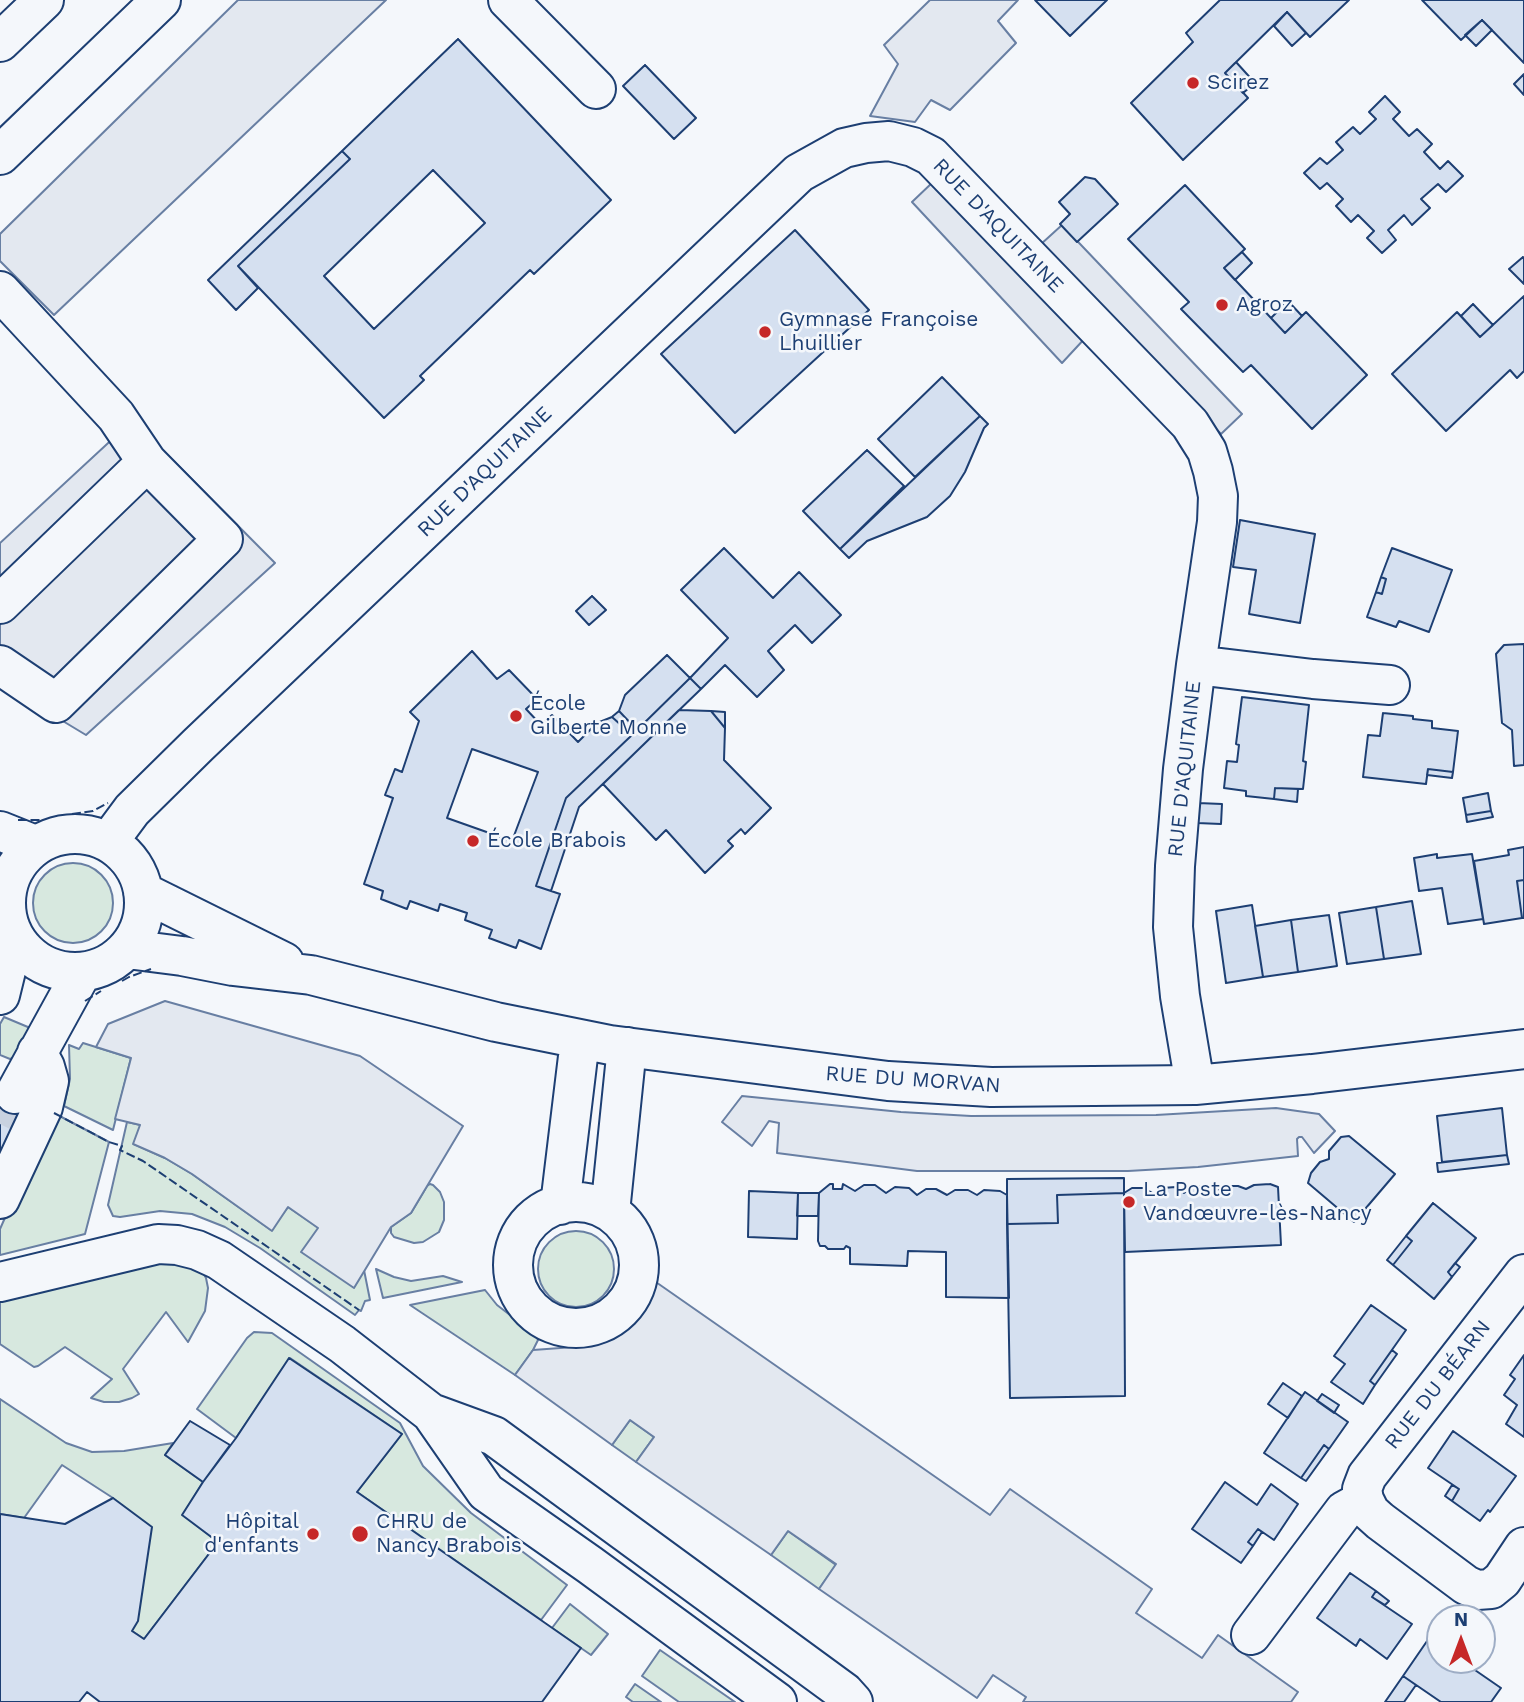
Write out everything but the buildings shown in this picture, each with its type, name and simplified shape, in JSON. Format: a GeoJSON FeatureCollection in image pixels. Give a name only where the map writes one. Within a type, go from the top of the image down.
{"type":"FeatureCollection","features":[{"type":"Feature","properties":{"kind":"street"},"geometry":{"type":"LineString","coordinates":[[0,42],[44,0]]}},
{"type":"Feature","properties":{"kind":"street"},"geometry":{"type":"LineString","coordinates":[[4,142],[161,0]]}},
{"type":"Feature","properties":{"kind":"street"},"geometry":{"type":"LineString","coordinates":[[508,0],[596,89]]}},
{"type":"Feature","properties":{"kind":"street","name":"RUE D'AQUITAINE"},"geometry":{"type":"LineString","coordinates":[[109,841],[132,810],[198,745],[799,173],[844,148],[889,141],[913,147],[931,156],[1190,424],[1207,451],[1218,496],[1217,522],[1183,769],[1175,866],[1174,927],[1180,996],[1195,1085]]}},
{"type":"Feature","properties":{"kind":"street"},"geometry":{"type":"LineString","coordinates":[[0,291],[116,416],[147,462],[223,539],[56,703],[0,664]]}},
{"type":"Feature","properties":{"kind":"street"},"geometry":{"type":"LineString","coordinates":[[0,327],[100,431],[147,462]]}},
{"type":"Feature","properties":{"kind":"street"},"geometry":{"type":"LineString","coordinates":[[0,604],[147,462]]}},
{"type":"Feature","properties":{"kind":"street"},"geometry":{"type":"LineString","coordinates":[[1196,665],[1390,685]]}},
{"type":"Feature","properties":{"kind":"street"},"geometry":{"type":"LineString","coordinates":[[0,831],[35,845]]}},
{"type":"Feature","properties":{"kind":"street"},"geometry":{"type":"LineString","coordinates":[[84,833],[109,841],[129,858],[141,879],[145,903],[140,928],[127,949],[106,965],[82,972],[55,970],[32,958],[15,938],[2,899],[19,860],[35,845],[58,835],[84,833]]}},
{"type":"Feature","properties":{"kind":"street","name":"RUE DU MORVAN"},"geometry":{"type":"LineString","coordinates":[[143,892],[311,975]]}},
{"type":"Feature","properties":{"kind":"street"},"geometry":{"type":"LineString","coordinates":[[0,995],[15,938]]}},
{"type":"Feature","properties":{"kind":"street","name":"RUE DU MORVAN"},"geometry":{"type":"LineString","coordinates":[[127,949],[311,975],[495,1022],[580,1040],[888,1082],[991,1087],[1195,1085],[1524,1049]]}},
{"type":"Feature","properties":{"kind":"street"},"geometry":{"type":"LineString","coordinates":[[15,1094],[82,972]]}},
{"type":"Feature","properties":{"kind":"street"},"geometry":{"type":"LineString","coordinates":[[560,1205],[580,1040]]}},
{"type":"Feature","properties":{"kind":"street"},"geometry":{"type":"LineString","coordinates":[[610,1212],[627,1047]]}},
{"type":"Feature","properties":{"kind":"street"},"geometry":{"type":"LineString","coordinates":[[0,1199],[43,1107],[49,1082],[37,1052]]}},
{"type":"Feature","properties":{"kind":"street"},"geometry":{"type":"LineString","coordinates":[[585,1203],[610,1212],[623,1222],[638,1251],[636,1284],[628,1301],[615,1315],[598,1324],[579,1328],[560,1326],[542,1318],[527,1305],[517,1288],[513,1268],[514,1252],[520,1237],[529,1223],[543,1212],[560,1205],[585,1203]]}},
{"type":"Feature","properties":{"kind":"street"},"geometry":{"type":"LineString","coordinates":[[0,1282],[158,1244],[197,1250],[219,1260],[331,1337],[431,1413],[494,1436],[844,1692],[853,1702]]}},
{"type":"Feature","properties":{"kind":"street","name":"RUE DU BÉARN"},"geometry":{"type":"LineString","coordinates":[[1364,1500],[1362,1489],[1367,1476],[1524,1274]]}},
{"type":"Feature","properties":{"kind":"street"},"geometry":{"type":"LineString","coordinates":[[431,1413],[486,1492],[777,1702]]}},
{"type":"Feature","properties":{"kind":"street"},"geometry":{"type":"LineString","coordinates":[[1251,1635],[1343,1511],[1364,1500],[1370,1512],[1380,1521],[1466,1585],[1477,1590],[1490,1589],[1502,1580],[1524,1547]]}},
{"type":"Feature","properties":{"kind":"shaded area"},"geometry":{"type":"Polygon","coordinates":[[[238,0],[386,0],[54,315],[0,261],[0,234],[238,0]]]}},
{"type":"Feature","properties":{"kind":"shaded area"},"geometry":{"type":"Polygon","coordinates":[[[930,0],[1018,0],[998,21],[1016,43],[950,110],[931,100],[915,122],[870,116],[898,64],[884,45],[930,0]]]}},
{"type":"Feature","properties":{"kind":"shaded area"},"geometry":{"type":"Polygon","coordinates":[[[934,181],[1087,336],[1062,363],[912,202],[934,181]]]}},
{"type":"Feature","properties":{"kind":"shaded area"},"geometry":{"type":"Polygon","coordinates":[[[1062,225],[1242,414],[1221,434],[1040,245],[1062,225]]]}},
{"type":"Feature","properties":{"kind":"shaded area"},"geometry":{"type":"Polygon","coordinates":[[[133,420],[275,563],[86,735],[0,683],[0,543],[133,420]]]}},
{"type":"Feature","properties":{"kind":"shaded area"},"geometry":{"type":"Polygon","coordinates":[[[73,863],[88,866],[101,875],[110,888],[113,903],[110,918],[101,931],[88,940],[73,943],[58,940],[45,931],[36,918],[33,903],[36,888],[45,875],[58,866],[73,863]]]}},
{"type":"Feature","properties":{"kind":"shaded area"},"geometry":{"type":"Polygon","coordinates":[[[165,1001],[360,1056],[463,1126],[411,1213],[391,1227],[354,1288],[301,1252],[318,1228],[288,1207],[272,1231],[192,1174],[133,1144],[140,1125],[115,1119],[131,1058],[96,1047],[108,1024],[165,1001]]]}},
{"type":"Feature","properties":{"kind":"shaded area"},"geometry":{"type":"Polygon","coordinates":[[[4,1017],[35,1030],[20,1055],[10,1059],[0,1055],[0,1024],[4,1017]]]}},
{"type":"Feature","properties":{"kind":"shaded area"},"geometry":{"type":"Polygon","coordinates":[[[83,1043],[131,1058],[113,1130],[64,1106],[70,1079],[69,1045],[79,1049],[83,1043]]]}},
{"type":"Feature","properties":{"kind":"shaded area"},"geometry":{"type":"Polygon","coordinates":[[[742,1096],[901,1112],[971,1116],[1156,1115],[1276,1108],[1319,1114],[1335,1131],[1314,1153],[1302,1137],[1299,1137],[1298,1156],[1198,1167],[1128,1171],[917,1171],[777,1153],[779,1123],[769,1121],[752,1146],[722,1122],[742,1096]]]}},
{"type":"Feature","properties":{"kind":"shaded area"},"geometry":{"type":"Polygon","coordinates":[[[52,1112],[109,1142],[85,1234],[0,1255],[0,1229],[52,1112]]]}},
{"type":"Feature","properties":{"kind":"shaded area"},"geometry":{"type":"Polygon","coordinates":[[[127,1122],[141,1125],[134,1144],[192,1174],[271,1230],[288,1207],[319,1228],[354,1287],[364,1270],[370,1300],[365,1301],[361,1311],[355,1315],[260,1248],[225,1227],[192,1214],[160,1211],[113,1216],[108,1205],[127,1122]]]}},
{"type":"Feature","properties":{"kind":"shaded area"},"geometry":{"type":"Polygon","coordinates":[[[430,1184],[440,1192],[444,1202],[444,1220],[439,1232],[423,1242],[414,1243],[394,1237],[391,1227],[411,1213],[430,1184]]]}},
{"type":"Feature","properties":{"kind":"shaded area"},"geometry":{"type":"Polygon","coordinates":[[[576,1231],[590,1234],[603,1242],[611,1255],[614,1269],[611,1283],[603,1296],[590,1304],[576,1307],[562,1304],[549,1296],[541,1283],[538,1269],[541,1255],[549,1242],[562,1234],[576,1231]]]}},
{"type":"Feature","properties":{"kind":"shaded area"},"geometry":{"type":"Polygon","coordinates":[[[162,1259],[201,1269],[208,1288],[205,1311],[188,1342],[166,1312],[123,1369],[139,1394],[132,1398],[119,1402],[104,1402],[91,1398],[112,1379],[65,1347],[34,1367],[0,1344],[0,1300],[162,1259]]]}},
{"type":"Feature","properties":{"kind":"shaded area"},"geometry":{"type":"Polygon","coordinates":[[[376,1269],[411,1281],[443,1276],[462,1282],[383,1298],[376,1269]]]}},
{"type":"Feature","properties":{"kind":"shaded area"},"geometry":{"type":"Polygon","coordinates":[[[653,1280],[990,1515],[1010,1489],[1152,1589],[1136,1613],[1202,1658],[1218,1635],[1298,1692],[1291,1702],[1023,1702],[1026,1697],[993,1675],[977,1698],[819,1589],[836,1564],[788,1531],[771,1555],[636,1462],[654,1437],[630,1420],[612,1445],[515,1375],[533,1350],[588,1346],[617,1334],[653,1280]]]}},
{"type":"Feature","properties":{"kind":"shaded area"},"geometry":{"type":"Polygon","coordinates":[[[485,1290],[497,1305],[536,1335],[538,1340],[515,1375],[410,1305],[485,1290]]]}},
{"type":"Feature","properties":{"kind":"shaded area"},"geometry":{"type":"Polygon","coordinates":[[[254,1332],[272,1333],[400,1423],[423,1466],[471,1513],[567,1585],[541,1620],[357,1492],[402,1434],[290,1358],[236,1438],[197,1409],[254,1332]]]}},
{"type":"Feature","properties":{"kind":"shaded area"},"geometry":{"type":"Polygon","coordinates":[[[0,1399],[66,1443],[92,1452],[124,1451],[173,1443],[165,1455],[203,1482],[183,1515],[218,1542],[144,1639],[132,1631],[113,1498],[62,1465],[24,1518],[0,1514],[0,1399]]]}},
{"type":"Feature","properties":{"kind":"shaded area"},"geometry":{"type":"Polygon","coordinates":[[[630,1420],[654,1437],[636,1462],[612,1445],[630,1420]]]}},
{"type":"Feature","properties":{"kind":"shaded area"},"geometry":{"type":"Polygon","coordinates":[[[788,1531],[836,1565],[819,1589],[771,1555],[788,1531]]]}},
{"type":"Feature","properties":{"kind":"shaded area"},"geometry":{"type":"Polygon","coordinates":[[[570,1604],[608,1634],[591,1655],[552,1628],[570,1604]]]}},
{"type":"Feature","properties":{"kind":"shaded area"},"geometry":{"type":"Polygon","coordinates":[[[660,1650],[735,1702],[679,1702],[642,1676],[660,1650]]]}},
{"type":"Feature","properties":{"kind":"shaded area"},"geometry":{"type":"Polygon","coordinates":[[[635,1684],[661,1702],[633,1702],[626,1697],[635,1684]]]}},
{"type":"Feature","properties":{"kind":"tunnel"},"geometry":{"type":"LineString","coordinates":[[0,1124],[15,1094]]}},
{"type":"Feature","properties":{"kind":"fence"},"geometry":{"type":"LineString","coordinates":[[72,814],[93,811],[108,803]]}},
{"type":"Feature","properties":{"kind":"fence"},"geometry":{"type":"LineString","coordinates":[[18,820],[41,820]]}},
{"type":"Feature","properties":{"kind":"fence"},"geometry":{"type":"LineString","coordinates":[[122,981],[151,969]]}},
{"type":"Feature","properties":{"kind":"fence"},"geometry":{"type":"LineString","coordinates":[[85,1001],[101,991]]}},
{"type":"Feature","properties":{"kind":"fence"},"geometry":{"type":"LineString","coordinates":[[54,1113],[122,1146],[120,1150],[143,1161],[359,1310]]}},
{"type":"Feature","properties":{"kind":"place","name":"Scirez"},"geometry":{"type":"Point","coordinates":[1193,83]}},
{"type":"Feature","properties":{"kind":"place","name":"Agroz"},"geometry":{"type":"Point","coordinates":[1222,305]}},
{"type":"Feature","properties":{"kind":"place","name":"Gymnase Françoise Lhuillier"},"geometry":{"type":"Point","coordinates":[765,332]}},
{"type":"Feature","properties":{"kind":"place","name":"École Gilberte Monne"},"geometry":{"type":"Point","coordinates":[516,716]}},
{"type":"Feature","properties":{"kind":"place","name":"École Brabois"},"geometry":{"type":"Point","coordinates":[473,841]}},
{"type":"Feature","properties":{"kind":"place","name":"La Poste Vandœuvre-lès-Nancy"},"geometry":{"type":"Point","coordinates":[1129,1202]}},
{"type":"Feature","properties":{"kind":"place","name":"Hôpital d'enfants"},"geometry":{"type":"Point","coordinates":[313,1534]}},
{"type":"Feature","properties":{"kind":"place","name":"CHRU de Nancy Brabois"},"geometry":{"type":"Point","coordinates":[360,1534]}}]}
